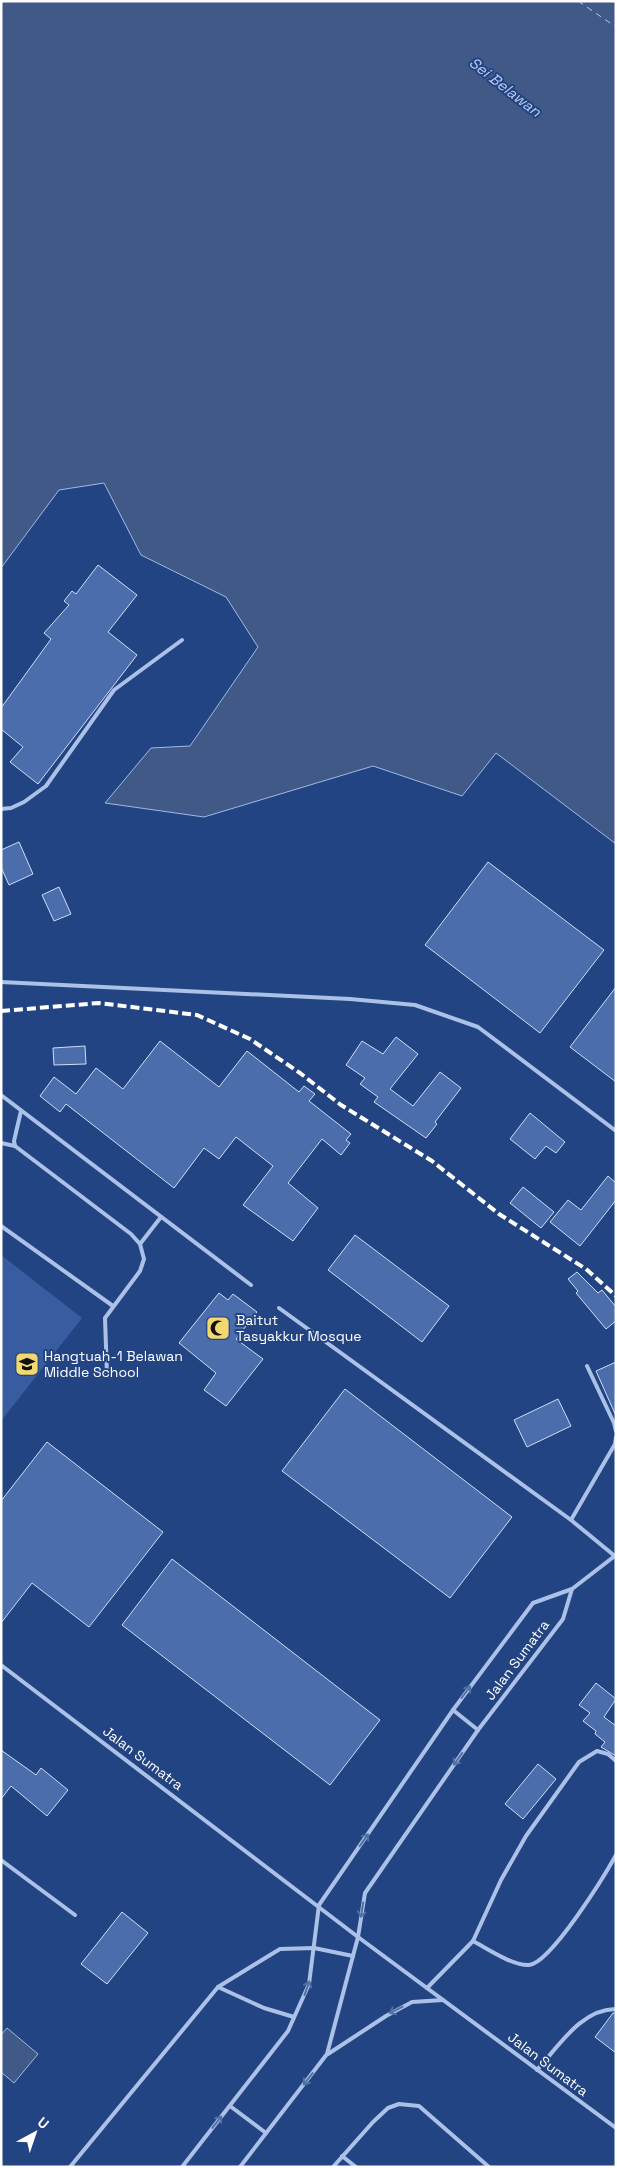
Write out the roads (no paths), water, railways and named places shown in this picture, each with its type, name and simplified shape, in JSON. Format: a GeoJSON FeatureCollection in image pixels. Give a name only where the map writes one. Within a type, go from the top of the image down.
{"type":"FeatureCollection","features":[{"type":"Feature","properties":{"kind":"lane"},"geometry":{"type":"LineString","coordinates":[[1,808],[11,808],[24,802],[46,786],[114,690],[182,640]]}},
{"type":"Feature","properties":{"kind":"lane"},"geometry":{"type":"LineString","coordinates":[[1,982],[350,1000],[415,1006],[478,1027],[616,1131]]}},
{"type":"Feature","properties":{"kind":"lane"},"geometry":{"type":"LineString","coordinates":[[1,1095],[251,1285]]}},
{"type":"Feature","properties":{"kind":"lane"},"geometry":{"type":"LineString","coordinates":[[15,1146],[14,1141],[22,1111]]}},
{"type":"Feature","properties":{"kind":"lane"},"geometry":{"type":"LineString","coordinates":[[1,1143],[15,1146],[131,1234],[140,1244],[144,1258],[140,1271],[105,1318],[107,1376]]}},
{"type":"Feature","properties":{"kind":"lane"},"geometry":{"type":"LineString","coordinates":[[140,1244],[161,1217]]}},
{"type":"Feature","properties":{"kind":"lane"},"geometry":{"type":"LineString","coordinates":[[1,1226],[113,1306]]}},
{"type":"Feature","properties":{"kind":"lane"},"geometry":{"type":"LineString","coordinates":[[279,1308],[570,1520],[616,1556],[572,1589]]}},
{"type":"Feature","properties":{"kind":"lane"},"geometry":{"type":"LineString","coordinates":[[587,1366],[616,1431]]}},
{"type":"Feature","properties":{"kind":"lane"},"geometry":{"type":"LineString","coordinates":[[570,1520],[615,1444],[616,1437]]}},
{"type":"Feature","properties":{"kind":"lane","name":"Jalan Sumatra"},"geometry":{"type":"LineString","coordinates":[[182,2167],[288,2031],[309,1984],[319,1905],[453,1710],[533,1603],[572,1589]]}},
{"type":"Feature","properties":{"kind":"lane","name":"Jalan Sumatra"},"geometry":{"type":"LineString","coordinates":[[327,2054],[358,1937],[365,1893],[478,1730],[563,1619],[572,1589]]}},
{"type":"Feature","properties":{"kind":"lane","name":"Jalan Sumatra"},"geometry":{"type":"LineString","coordinates":[[1,1665],[319,1905],[358,1937],[616,2128]]}},
{"type":"Feature","properties":{"kind":"lane"},"geometry":{"type":"LineString","coordinates":[[453,1710],[478,1730]]}},
{"type":"Feature","properties":{"kind":"lane"},"geometry":{"type":"LineString","coordinates":[[428,1988],[473,1941],[501,1880],[526,1836],[562,1783],[579,1762],[596,1751],[608,1754],[616,1761]]}},
{"type":"Feature","properties":{"kind":"lane"},"geometry":{"type":"LineString","coordinates":[[473,1941],[506,1958],[528,1965],[536,1964],[576,1918],[616,1855]]}},
{"type":"Feature","properties":{"kind":"lane"},"geometry":{"type":"LineString","coordinates":[[1,1860],[75,1915]]}},
{"type":"Feature","properties":{"kind":"lane"},"geometry":{"type":"LineString","coordinates":[[70,2167],[218,1987],[280,1949],[314,1948],[353,1956]]}},
{"type":"Feature","properties":{"kind":"lane"},"geometry":{"type":"LineString","coordinates":[[218,1987],[264,2008],[294,2017]]}},
{"type":"Feature","properties":{"kind":"lane","name":"Jalan Sumatra"},"geometry":{"type":"LineString","coordinates":[[240,2167],[327,2054],[386,2016],[412,2002],[443,2000]]}},
{"type":"Feature","properties":{"kind":"lane"},"geometry":{"type":"LineString","coordinates":[[537,2070],[590,2015],[604,2009],[616,2009]]}},
{"type":"Feature","properties":{"kind":"lane"},"geometry":{"type":"LineString","coordinates":[[333,2167],[373,2122],[388,2108],[399,2104],[419,2106],[489,2167]]}},
{"type":"Feature","properties":{"kind":"lane"},"geometry":{"type":"LineString","coordinates":[[230,2106],[266,2133]]}},
{"type":"Feature","properties":{"kind":"lane"},"geometry":{"type":"LineString","coordinates":[[342,2156],[356,2167]]}},
{"type":"Feature","properties":{"kind":"water","name":"Sei Belawan"},"geometry":{"type":"Polygon","coordinates":[[[1,1],[616,1],[616,844],[496,753],[462,796],[373,766],[204,817],[105,803],[151,748],[190,746],[258,647],[226,597],[141,555],[104,483],[59,490],[1,568],[1,1]]]}},
{"type":"Feature","properties":{"kind":"water"},"geometry":{"type":"Polygon","coordinates":[[[7,2028],[38,2054],[14,2083],[1,2072],[1,2035],[7,2028]]]}},
{"type":"Feature","properties":{"kind":"railway"},"geometry":{"type":"LineString","coordinates":[[1,1011],[99,1003],[197,1015],[250,1039],[300,1073],[341,1105],[432,1161],[499,1214],[586,1269],[616,1296]]}},
{"type":"Feature","properties":{"kind":"place","name":"Baitut Tasyakkur Mosque"},"geometry":{"type":"Point","coordinates":[218,1328]}},
{"type":"Feature","properties":{"kind":"place","name":"Hangtuah-1 Belawan Middle School"},"geometry":{"type":"Point","coordinates":[27,1364]}}]}
